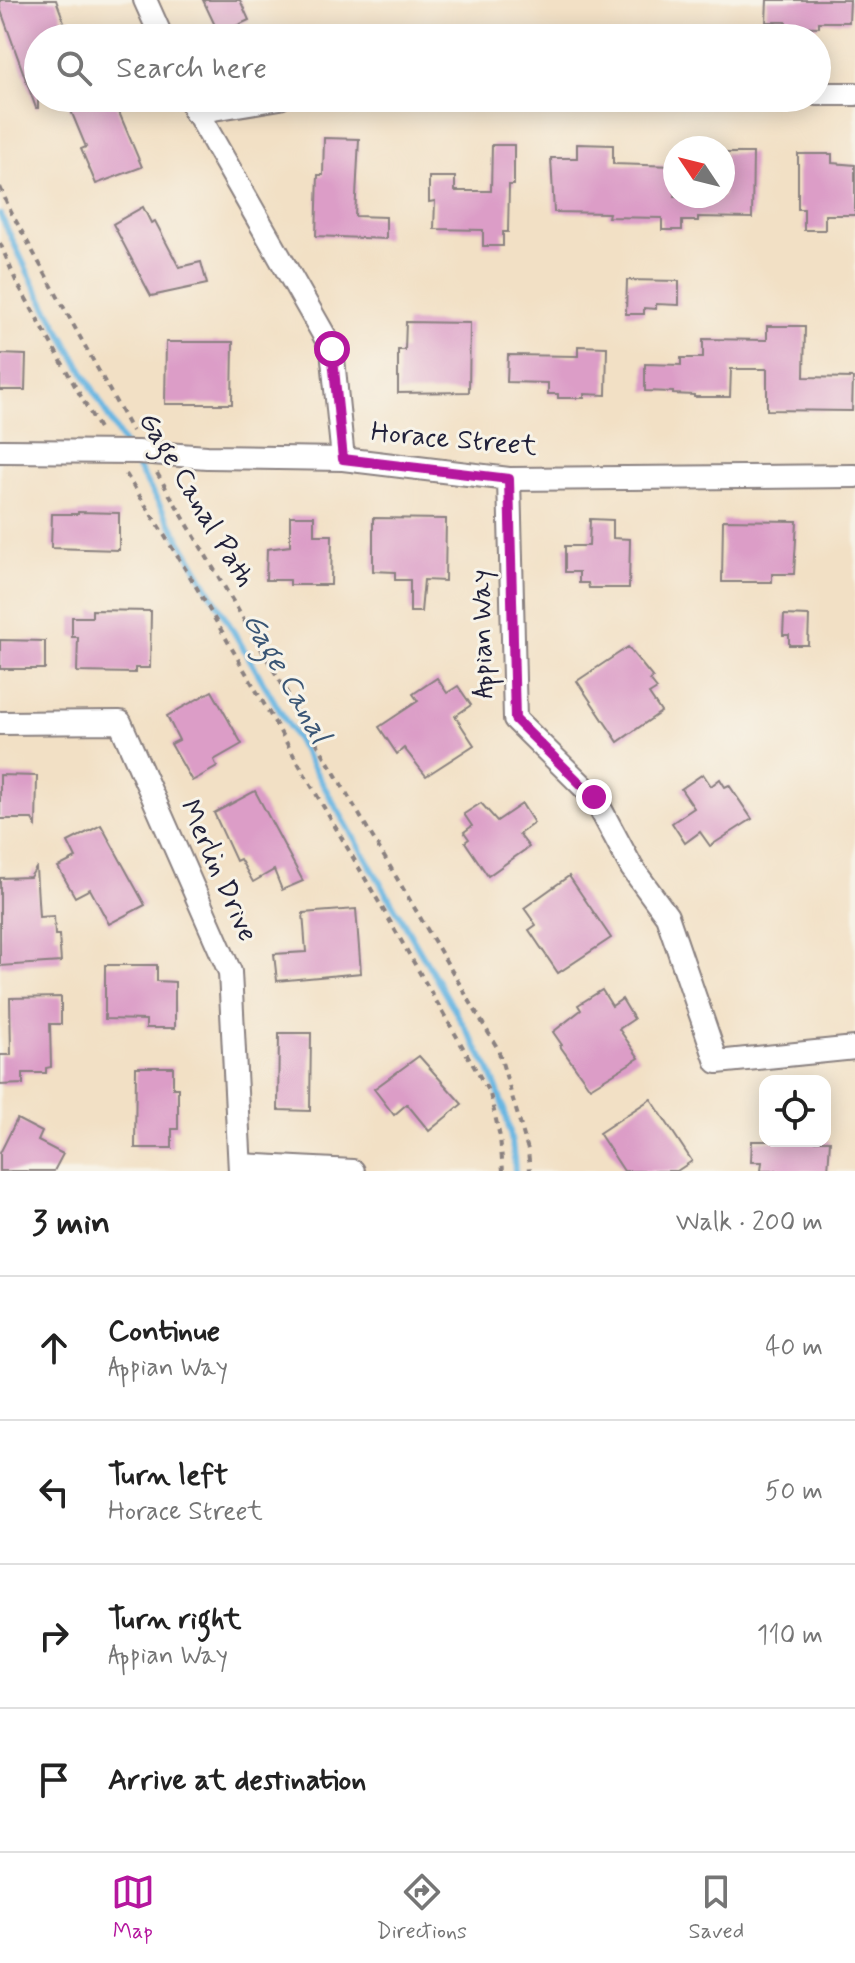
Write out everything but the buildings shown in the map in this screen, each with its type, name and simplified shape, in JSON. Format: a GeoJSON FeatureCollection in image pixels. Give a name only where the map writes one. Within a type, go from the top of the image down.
{"type":"FeatureCollection","features":[{"type":"Feature","properties":{"kind":"street"},"geometry":{"type":"LineString","coordinates":[[145,0],[156,24]]}},
{"type":"Feature","properties":{"kind":"street"},"geometry":{"type":"LineString","coordinates":[[831,94],[855,94]]}},
{"type":"Feature","properties":{"kind":"street"},"geometry":{"type":"LineString","coordinates":[[196,112],[332,349],[343,459]]}},
{"type":"Feature","properties":{"kind":"street","name":"Horace Street"},"geometry":{"type":"LineString","coordinates":[[0,451],[343,459],[509,479],[855,476]]}},
{"type":"Feature","properties":{"kind":"street","name":"Appian Way"},"geometry":{"type":"LineString","coordinates":[[509,479],[515,719],[594,797],[632,868],[667,916],[717,1062],[855,1048]]}},
{"type":"Feature","properties":{"kind":"street","name":"Merlin Drive"},"geometry":{"type":"LineString","coordinates":[[0,723],[120,722],[230,972],[240,1168]]}},
{"type":"Feature","properties":{"kind":"street"},"geometry":{"type":"LineString","coordinates":[[240,1168],[353,1171]]}},
{"type":"Feature","properties":{"kind":"path","name":"Gage Canal Path"},"geometry":{"type":"LineString","coordinates":[[0,187],[89,358],[128,452],[191,578],[490,1094],[500,1137],[503,1171]]}},
{"type":"Feature","properties":{"kind":"path","name":"Gage Canal Path"},"geometry":{"type":"LineString","coordinates":[[0,243],[16,281],[128,452],[498,1049],[528,1150],[530,1171]]}},
{"type":"Feature","properties":{"kind":"waterway","name":"Gage Canal"},"geometry":{"type":"LineString","coordinates":[[0,214],[33,283],[125,446]]}},
{"type":"Feature","properties":{"kind":"waterway","name":"Gage Canal"},"geometry":{"type":"LineString","coordinates":[[131,456],[488,1067],[506,1118],[515,1171]]}},
{"type":"Feature","properties":{"kind":"route"},"geometry":{"type":"LineString","coordinates":[[332,349],[343,459],[509,479],[515,719],[594,797]]}}]}
